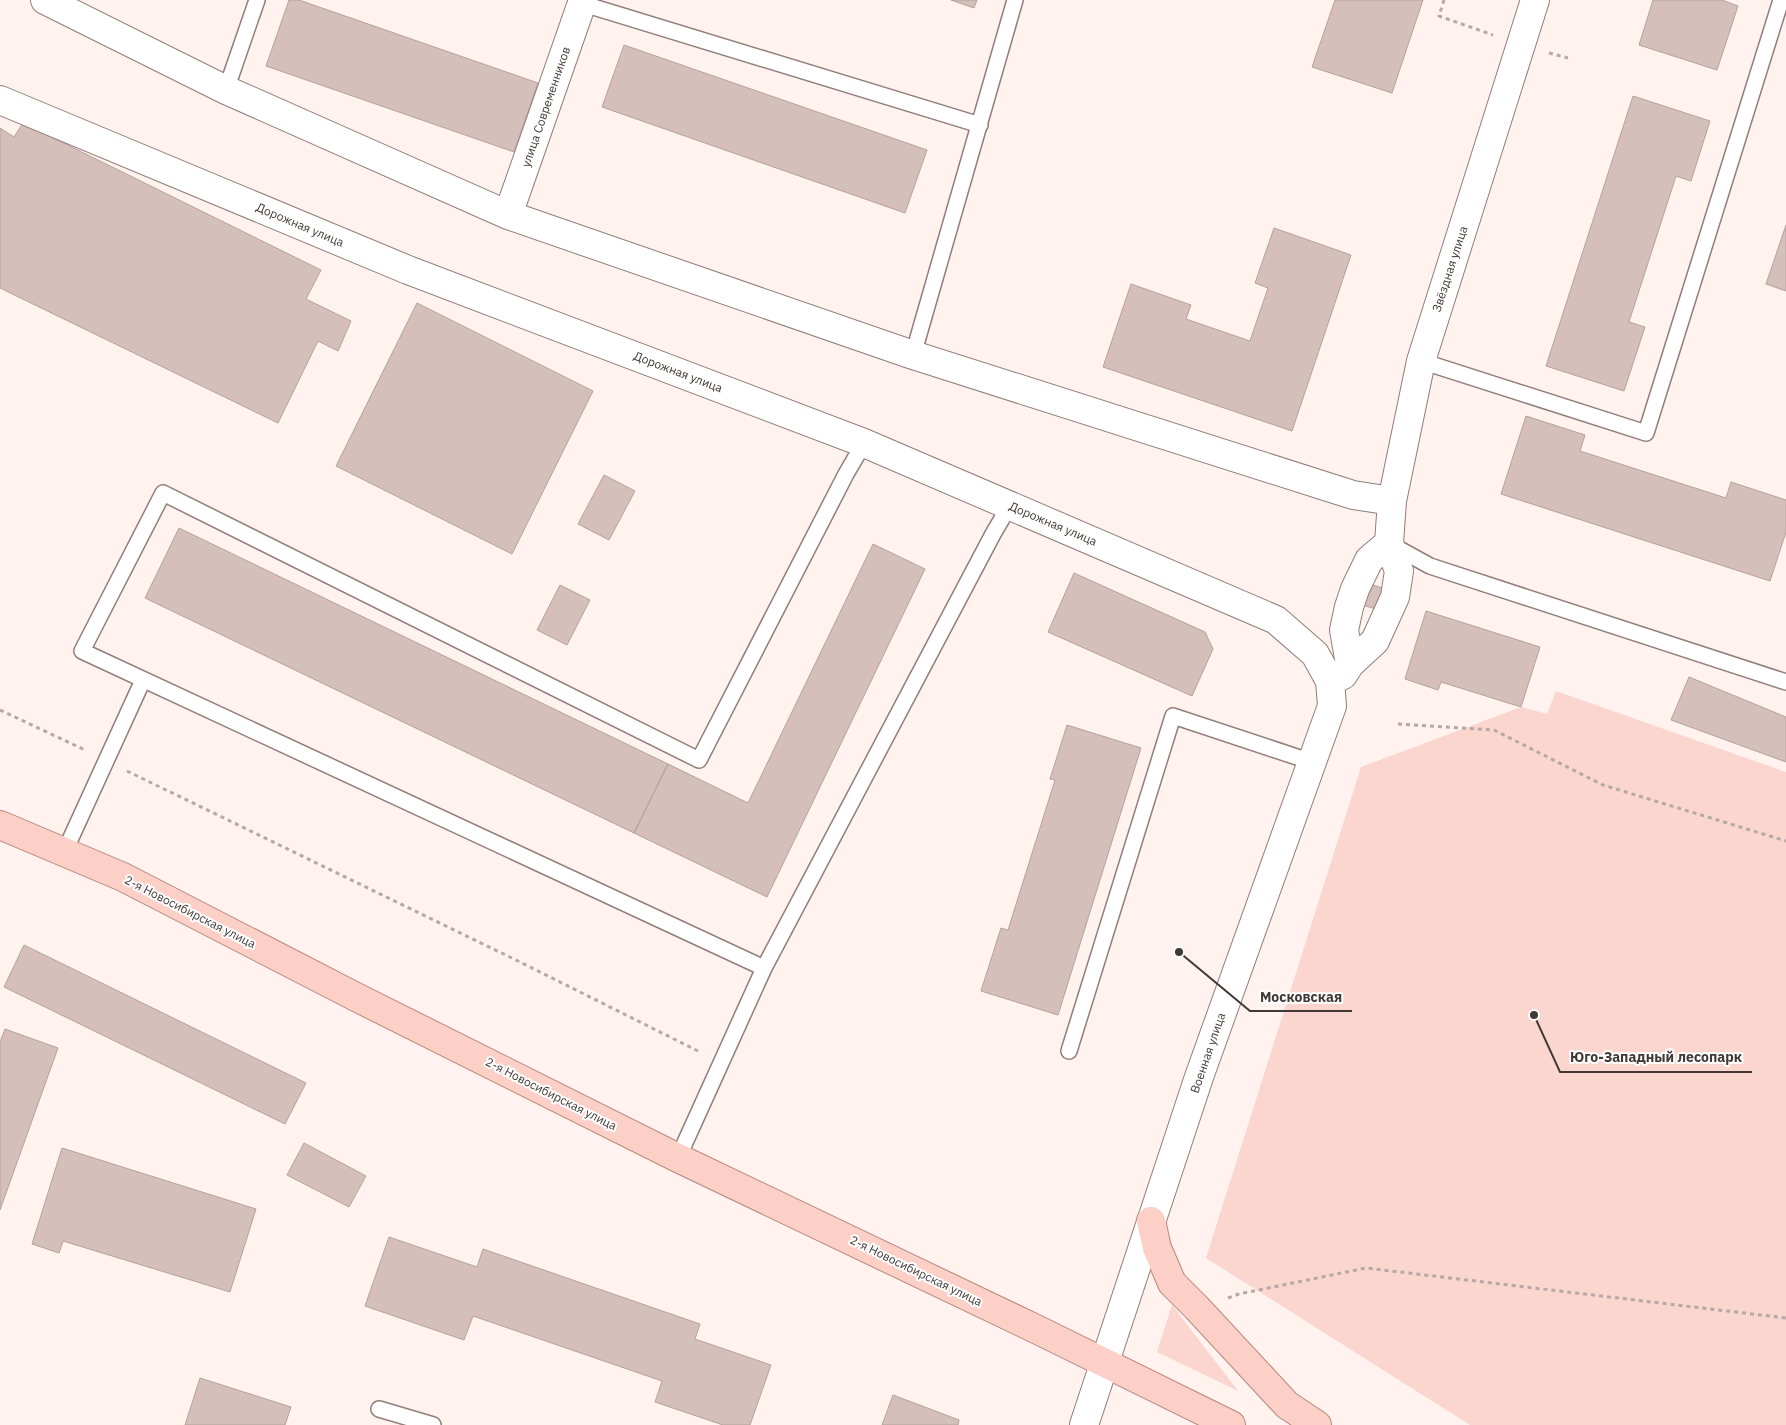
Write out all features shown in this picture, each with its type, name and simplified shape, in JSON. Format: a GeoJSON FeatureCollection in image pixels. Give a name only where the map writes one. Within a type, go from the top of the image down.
{"type":"FeatureCollection","features":[{"type":"Feature","properties":{"kind":"main road","name":"2-я Новосибирская улица"},"geometry":{"type":"LineString","coordinates":[[0,825],[123,878],[678,1158],[1104,1362],[1231,1425]]}},
{"type":"Feature","properties":{"kind":"main road"},"geometry":{"type":"LineString","coordinates":[[1152,1221],[1157,1248],[1172,1282],[1287,1406],[1318,1425]]}},
{"type":"Feature","properties":{"kind":"street"},"geometry":{"type":"LineString","coordinates":[[45,0],[226,90],[508,215],[913,355],[1353,495],[1392,501]]}},
{"type":"Feature","properties":{"kind":"street","name":"Звёздная улица"},"geometry":{"type":"LineString","coordinates":[[1350,664],[1375,642],[1395,596],[1399,571],[1389,543],[1392,501],[1420,361],[1535,0]]}},
{"type":"Feature","properties":{"kind":"street","name":"улица Современников"},"geometry":{"type":"LineString","coordinates":[[508,215],[579,1]]}},
{"type":"Feature","properties":{"kind":"street","name":"Дорожная улица"},"geometry":{"type":"LineString","coordinates":[[0,100],[408,270],[864,443],[1276,620],[1315,654],[1330,681]]}},
{"type":"Feature","properties":{"kind":"street"},"geometry":{"type":"LineString","coordinates":[[1330,681],[1343,675],[1350,664],[1344,630],[1355,589],[1369,560],[1389,543]]}},
{"type":"Feature","properties":{"kind":"street","name":"Военная улица"},"geometry":{"type":"LineString","coordinates":[[1084,1425],[1199,1077],[1332,706],[1330,681]]}},
{"type":"Feature","properties":{"kind":"lane"},"geometry":{"type":"LineString","coordinates":[[226,90],[257,0]]}},
{"type":"Feature","properties":{"kind":"lane"},"geometry":{"type":"LineString","coordinates":[[913,355],[1015,0]]}},
{"type":"Feature","properties":{"kind":"lane"},"geometry":{"type":"LineString","coordinates":[[1420,361],[1646,433],[1781,0]]}},
{"type":"Feature","properties":{"kind":"lane"},"geometry":{"type":"LineString","coordinates":[[579,1],[980,125]]}},
{"type":"Feature","properties":{"kind":"lane"},"geometry":{"type":"LineString","coordinates":[[764,968],[82,651],[162,493],[699,760],[864,443]]}},
{"type":"Feature","properties":{"kind":"lane"},"geometry":{"type":"LineString","coordinates":[[678,1158],[764,968],[992,534],[1010,505]]}},
{"type":"Feature","properties":{"kind":"lane"},"geometry":{"type":"LineString","coordinates":[[1389,543],[1430,566],[1786,682]]}},
{"type":"Feature","properties":{"kind":"lane"},"geometry":{"type":"LineString","coordinates":[[64,853],[142,680]]}},
{"type":"Feature","properties":{"kind":"lane"},"geometry":{"type":"LineString","coordinates":[[1069,1052],[1173,716],[1312,762]]}},
{"type":"Feature","properties":{"kind":"lane"},"geometry":{"type":"LineString","coordinates":[[379,1409],[433,1425]]}},
{"type":"Feature","properties":{"kind":"path"},"geometry":{"type":"LineString","coordinates":[[0,710],[506,955],[721,1062]]}},
{"type":"Feature","properties":{"kind":"path"},"geometry":{"type":"LineString","coordinates":[[1398,724],[1494,730],[1603,784],[1786,841]]}},
{"type":"Feature","properties":{"kind":"path"},"geometry":{"type":"LineString","coordinates":[[1197,1308],[1239,1294],[1366,1268],[1786,1318]]}},
{"type":"Feature","properties":{"kind":"shaded area"},"geometry":{"type":"Polygon","coordinates":[[[1556,691],[1786,772],[1786,1425],[1470,1425],[1206,1258],[1361,767],[1521,707],[1547,714],[1556,691]]]}},
{"type":"Feature","properties":{"kind":"shaded area"},"geometry":{"type":"Polygon","coordinates":[[[1172,1305],[1238,1391],[1157,1352],[1172,1305]]]}},
{"type":"Feature","properties":{"kind":"building"},"geometry":{"type":"Polygon","coordinates":[[[289,0],[299,0],[538,83],[514,152],[266,66],[289,0]]]}},
{"type":"Feature","properties":{"kind":"building"},"geometry":{"type":"Polygon","coordinates":[[[951,0],[977,0],[974,8],[951,0]]]}},
{"type":"Feature","properties":{"kind":"building"},"geometry":{"type":"Polygon","coordinates":[[[1335,0],[1423,0],[1392,93],[1312,67],[1335,0]]]}},
{"type":"Feature","properties":{"kind":"building"},"geometry":{"type":"Polygon","coordinates":[[[1653,0],[1722,0],[1738,6],[1717,70],[1639,45],[1653,0]]]}},
{"type":"Feature","properties":{"kind":"building"},"geometry":{"type":"Polygon","coordinates":[[[624,45],[927,150],[905,213],[602,107],[624,45]]]}},
{"type":"Feature","properties":{"kind":"building"},"geometry":{"type":"Polygon","coordinates":[[[1633,96],[1710,121],[1691,181],[1676,176],[1629,322],[1645,327],[1624,391],[1546,366],[1633,96]]]}},
{"type":"Feature","properties":{"kind":"building"},"geometry":{"type":"Polygon","coordinates":[[[23,123],[321,270],[306,299],[351,321],[338,351],[318,341],[278,423],[0,288],[0,128],[14,137],[23,123]]]}},
{"type":"Feature","properties":{"kind":"building"},"geometry":{"type":"Polygon","coordinates":[[[1786,225],[1786,291],[1766,284],[1786,225]]]}},
{"type":"Feature","properties":{"kind":"building"},"geometry":{"type":"Polygon","coordinates":[[[1274,228],[1351,255],[1292,431],[1103,367],[1131,284],[1191,305],[1186,319],[1250,341],[1268,288],[1255,283],[1274,228]]]}},
{"type":"Feature","properties":{"kind":"building"},"geometry":{"type":"Polygon","coordinates":[[[417,303],[593,391],[512,554],[336,466],[417,303]]]}},
{"type":"Feature","properties":{"kind":"building"},"geometry":{"type":"Polygon","coordinates":[[[1526,416],[1585,435],[1580,451],[1726,498],[1731,482],[1786,500],[1786,532],[1770,581],[1501,494],[1526,416]]]}},
{"type":"Feature","properties":{"kind":"building"},"geometry":{"type":"Polygon","coordinates":[[[604,475],[635,491],[609,540],[578,524],[604,475]]]}},
{"type":"Feature","properties":{"kind":"building"},"geometry":{"type":"Polygon","coordinates":[[[179,528],[668,764],[634,833],[145,598],[179,528]]]}},
{"type":"Feature","properties":{"kind":"building"},"geometry":{"type":"Polygon","coordinates":[[[873,544],[925,569],[767,897],[634,833],[668,764],[748,803],[873,544]]]}},
{"type":"Feature","properties":{"kind":"building"},"geometry":{"type":"Polygon","coordinates":[[[1074,573],[1205,632],[1213,649],[1192,696],[1048,632],[1074,573]]]}},
{"type":"Feature","properties":{"kind":"building"},"geometry":{"type":"Polygon","coordinates":[[[1366,583],[1386,589],[1379,610],[1359,604],[1366,583]]]}},
{"type":"Feature","properties":{"kind":"building"},"geometry":{"type":"Polygon","coordinates":[[[560,585],[590,600],[567,645],[537,630],[560,585]]]}},
{"type":"Feature","properties":{"kind":"building"},"geometry":{"type":"Polygon","coordinates":[[[1426,611],[1540,647],[1521,707],[1441,682],[1438,690],[1405,679],[1426,611]]]}},
{"type":"Feature","properties":{"kind":"building"},"geometry":{"type":"Polygon","coordinates":[[[1689,677],[1786,717],[1786,762],[1671,720],[1689,677]]]}},
{"type":"Feature","properties":{"kind":"building"},"geometry":{"type":"Polygon","coordinates":[[[1067,725],[1141,748],[1058,1015],[981,991],[1001,928],[1008,930],[1055,780],[1050,779],[1067,725]]]}},
{"type":"Feature","properties":{"kind":"building"},"geometry":{"type":"Polygon","coordinates":[[[24,945],[306,1083],[285,1124],[4,987],[24,945]]]}},
{"type":"Feature","properties":{"kind":"building"},"geometry":{"type":"Polygon","coordinates":[[[5,1029],[58,1048],[0,1210],[0,1042],[5,1029]]]}},
{"type":"Feature","properties":{"kind":"building"},"geometry":{"type":"Polygon","coordinates":[[[304,1143],[366,1176],[349,1207],[287,1175],[304,1143]]]}},
{"type":"Feature","properties":{"kind":"building"},"geometry":{"type":"Polygon","coordinates":[[[62,1148],[256,1209],[230,1292],[63,1241],[59,1253],[32,1244],[62,1148]]]}},
{"type":"Feature","properties":{"kind":"building"},"geometry":{"type":"Polygon","coordinates":[[[389,1237],[477,1267],[483,1249],[700,1324],[695,1339],[771,1365],[750,1425],[723,1425],[655,1402],[662,1381],[473,1316],[464,1340],[365,1306],[389,1237]]]}},
{"type":"Feature","properties":{"kind":"building"},"geometry":{"type":"Polygon","coordinates":[[[200,1378],[291,1407],[285,1425],[185,1425],[200,1378]]]}},
{"type":"Feature","properties":{"kind":"building"},"geometry":{"type":"Polygon","coordinates":[[[893,1395],[959,1420],[958,1425],[882,1425],[893,1395]]]}},
{"type":"Feature","properties":{"kind":"place","name":"Московская"},"geometry":{"type":"Point","coordinates":[1179,952]}},
{"type":"Feature","properties":{"kind":"place","name":"Юго-Западный лесопарк"},"geometry":{"type":"Point","coordinates":[1534,1015]}}]}
